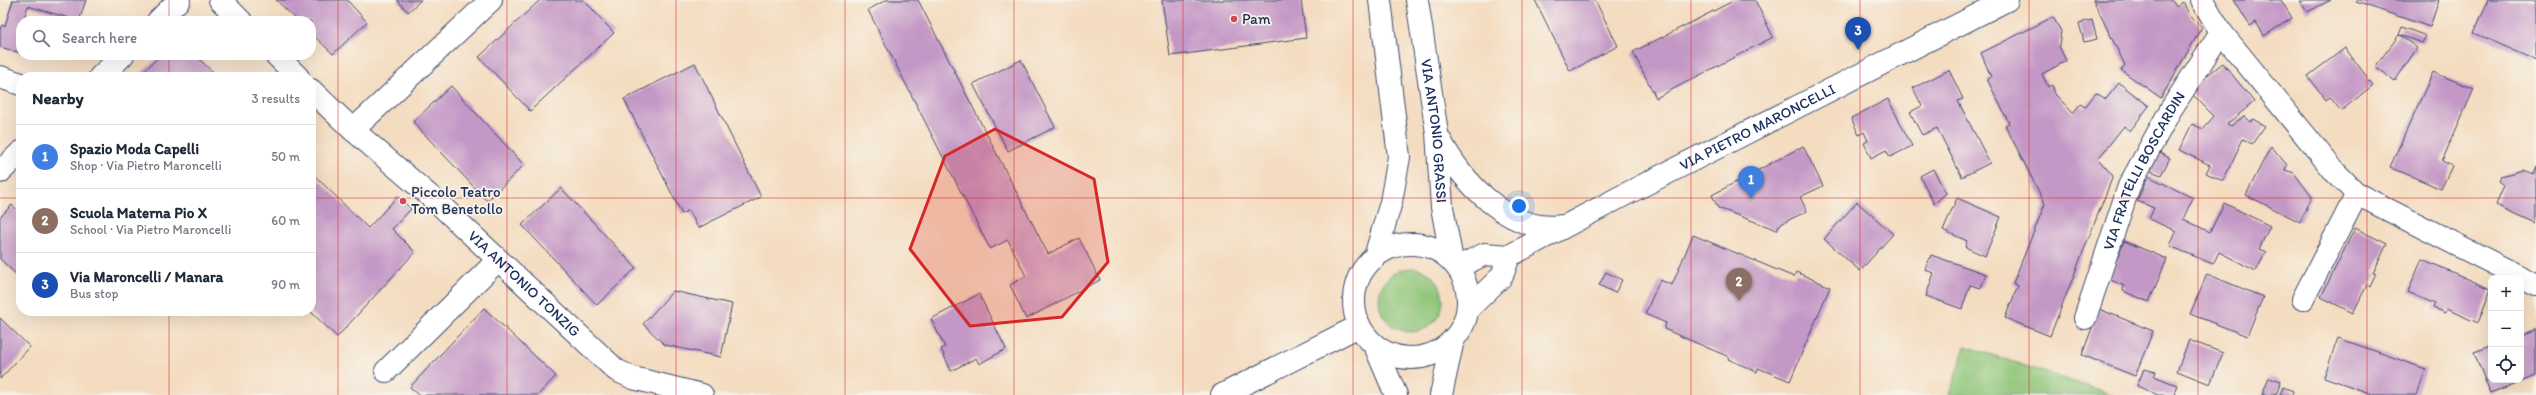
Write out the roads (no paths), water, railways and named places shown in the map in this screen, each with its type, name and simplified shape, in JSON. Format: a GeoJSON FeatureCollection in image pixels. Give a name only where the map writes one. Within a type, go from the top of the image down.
{"type":"FeatureCollection","features":[{"type":"Feature","properties":{"kind":"street"},"geometry":{"type":"LineString","coordinates":[[163,16],[179,0]]}},
{"type":"Feature","properties":{"kind":"street"},"geometry":{"type":"LineString","coordinates":[[220,0],[236,16]]}},
{"type":"Feature","properties":{"kind":"street"},"geometry":{"type":"LineString","coordinates":[[353,130],[491,0]]}},
{"type":"Feature","properties":{"kind":"street"},"geometry":{"type":"LineString","coordinates":[[1375,257],[1391,202],[1399,157],[1380,0]]}},
{"type":"Feature","properties":{"kind":"street","name":"VIA ANTONIO GRASSI"},"geometry":{"type":"LineString","coordinates":[[1417,0],[1437,133],[1442,207],[1455,264]]}},
{"type":"Feature","properties":{"kind":"street","name":"VIA PIETRO MARONCELLI"},"geometry":{"type":"LineString","coordinates":[[1509,256],[1564,226],[2007,0]]}},
{"type":"Feature","properties":{"kind":"street"},"geometry":{"type":"LineString","coordinates":[[2202,0],[2221,32],[2335,172],[2357,194],[2536,285]]}},
{"type":"Feature","properties":{"kind":"street","name":"VIA FRATELLI BOSCARDIN"},"geometry":{"type":"LineString","coordinates":[[2085,318],[2129,186],[2171,109],[2221,32]]}},
{"type":"Feature","properties":{"kind":"street"},"geometry":{"type":"LineString","coordinates":[[105,72],[118,60]]}},
{"type":"Feature","properties":{"kind":"street"},"geometry":{"type":"LineString","coordinates":[[281,60],[293,72]]}},
{"type":"Feature","properties":{"kind":"street"},"geometry":{"type":"LineString","coordinates":[[0,77],[16,82]]}},
{"type":"Feature","properties":{"kind":"street","name":"VIA ANTONIO TONZIG"},"geometry":{"type":"LineString","coordinates":[[316,95],[353,130],[438,203],[616,370],[633,378],[702,395]]}},
{"type":"Feature","properties":{"kind":"street"},"geometry":{"type":"LineString","coordinates":[[1437,133],[1447,153],[1464,174],[1502,210],[1523,223],[1545,228],[1564,226]]}},
{"type":"Feature","properties":{"kind":"street"},"geometry":{"type":"LineString","coordinates":[[0,172],[16,157]]}},
{"type":"Feature","properties":{"kind":"street"},"geometry":{"type":"LineString","coordinates":[[2303,299],[2357,194]]}},
{"type":"Feature","properties":{"kind":"street"},"geometry":{"type":"LineString","coordinates":[[1375,346],[1394,355],[1415,358],[1436,353],[1453,340],[1460,331],[1468,309],[1467,287],[1455,264],[1435,248],[1414,244],[1394,247],[1375,257],[1361,273],[1357,283],[1354,304],[1360,326],[1375,346],[1396,395]]}},
{"type":"Feature","properties":{"kind":"street"},"geometry":{"type":"LineString","coordinates":[[1455,264],[1486,254],[1509,256],[1502,276],[1468,309]]}},
{"type":"Feature","properties":{"kind":"street"},"geometry":{"type":"LineString","coordinates":[[386,371],[498,260]]}},
{"type":"Feature","properties":{"kind":"street"},"geometry":{"type":"LineString","coordinates":[[1222,395],[1360,326]]}},
{"type":"Feature","properties":{"kind":"street"},"geometry":{"type":"LineString","coordinates":[[1441,395],[1453,340]]}},
{"type":"Feature","properties":{"kind":"place","name":"Pam"},"geometry":{"type":"Point","coordinates":[1234,19]}},
{"type":"Feature","properties":{"kind":"place","name":"Via Maroncelli / Manara"},"geometry":{"type":"Point","coordinates":[1858,50]}},
{"type":"Feature","properties":{"kind":"place","name":"Spazio Moda Capelli"},"geometry":{"type":"Point","coordinates":[1751,199]}},
{"type":"Feature","properties":{"kind":"place","name":"Piccolo Teatro Tom Benetollo"},"geometry":{"type":"Point","coordinates":[403,201]}},
{"type":"Feature","properties":{"kind":"place","name":"Scuola Materna Pio X"},"geometry":{"type":"Point","coordinates":[1739,301]}}]}
